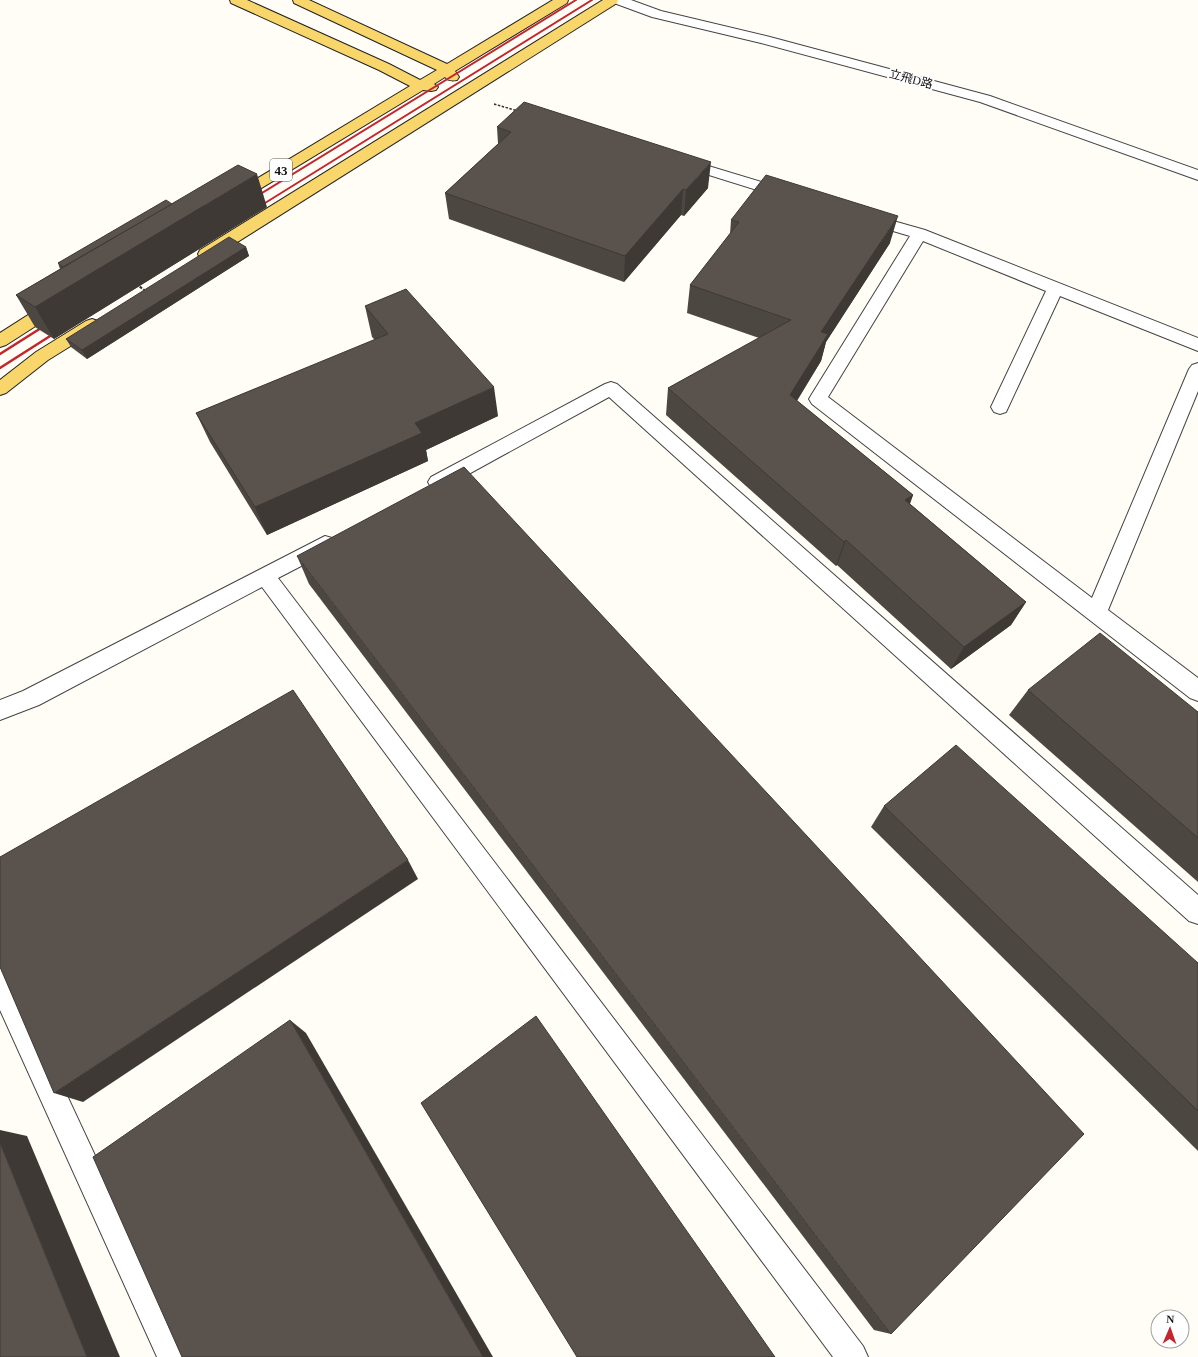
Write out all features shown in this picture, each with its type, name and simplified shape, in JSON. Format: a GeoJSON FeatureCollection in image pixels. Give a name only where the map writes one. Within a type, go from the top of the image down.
{"type":"FeatureCollection","features":[{"type":"Feature","properties":{"kind":"main road"},"geometry":{"type":"LineString","coordinates":[[236,0],[384,67],[419,85],[463,93]]}},
{"type":"Feature","properties":{"kind":"main road"},"geometry":{"type":"LineString","coordinates":[[299,0],[446,69],[463,93]]}},
{"type":"Feature","properties":{"kind":"main road","name":"43"},"geometry":{"type":"LineString","coordinates":[[221,206],[562,0]]}},
{"type":"Feature","properties":{"kind":"main road","name":"43"},"geometry":{"type":"LineString","coordinates":[[194,261],[612,0]]}},
{"type":"Feature","properties":{"kind":"main road"},"geometry":{"type":"LineString","coordinates":[[0,341],[68,298]]}},
{"type":"Feature","properties":{"kind":"main road"},"geometry":{"type":"LineString","coordinates":[[0,389],[42,356],[102,319]]}},
{"type":"Feature","properties":{"kind":"street","name":"立飛D路"},"geometry":{"type":"LineString","coordinates":[[619,0],[657,14],[765,40],[985,99],[1198,175]]}},
{"type":"Feature","properties":{"kind":"street"},"geometry":{"type":"LineString","coordinates":[[668,157],[797,197]]}},
{"type":"Feature","properties":{"kind":"street"},"geometry":{"type":"LineString","coordinates":[[850,213],[919,234],[1198,345]]}},
{"type":"Feature","properties":{"kind":"street"},"geometry":{"type":"LineString","coordinates":[[919,234],[818,399],[1198,691]]}},
{"type":"Feature","properties":{"kind":"street"},"geometry":{"type":"LineString","coordinates":[[1000,407],[1056,288]]}},
{"type":"Feature","properties":{"kind":"street"},"geometry":{"type":"LineString","coordinates":[[1096,613],[1198,369]]}},
{"type":"Feature","properties":{"kind":"street"},"geometry":{"type":"LineString","coordinates":[[424,489],[610,388],[1198,912]]}},
{"type":"Feature","properties":{"kind":"street"},"geometry":{"type":"LineString","coordinates":[[0,710],[31,698],[341,535]]}},
{"type":"Feature","properties":{"kind":"street"},"geometry":{"type":"LineString","coordinates":[[265,576],[852,1357]]}},
{"type":"Feature","properties":{"kind":"street"},"geometry":{"type":"LineString","coordinates":[[0,980],[173,1357]]}},
{"type":"Feature","properties":{"kind":"path"},"geometry":{"type":"LineString","coordinates":[[489,103],[525,113]]}},
{"type":"Feature","properties":{"kind":"path"},"geometry":{"type":"LineString","coordinates":[[130,280],[150,293]]}},
{"type":"Feature","properties":{"kind":"building"},"geometry":{"type":"Polygon","coordinates":[[[524,102],[711,162],[686,190],[683,189],[625,256],[445,193],[511,132],[497,127],[524,102]]]}},
{"type":"Feature","properties":{"kind":"building"},"geometry":{"type":"Polygon","coordinates":[[[238,165],[257,174],[35,307],[16,295],[238,165]]]}},
{"type":"Feature","properties":{"kind":"building"},"geometry":{"type":"Polygon","coordinates":[[[766,175],[898,216],[821,332],[828,334],[790,395],[913,495],[905,500],[1026,602],[964,647],[846,540],[844,542],[668,388],[791,320],[690,285],[739,222],[731,220],[766,175]]]}},
{"type":"Feature","properties":{"kind":"building"},"geometry":{"type":"Polygon","coordinates":[[[166,200],[172,204],[63,267],[58,263],[166,200]]]}},
{"type":"Feature","properties":{"kind":"building"},"geometry":{"type":"Polygon","coordinates":[[[229,237],[246,247],[82,350],[66,339],[229,237]]]}},
{"type":"Feature","properties":{"kind":"building"},"geometry":{"type":"Polygon","coordinates":[[[406,289],[494,387],[415,423],[422,433],[255,507],[196,413],[388,334],[365,306],[406,289]]]}},
{"type":"Feature","properties":{"kind":"building"},"geometry":{"type":"Polygon","coordinates":[[[464,467],[1084,1134],[891,1334],[297,556],[464,467]]]}},
{"type":"Feature","properties":{"kind":"building"},"geometry":{"type":"Polygon","coordinates":[[[1100,633],[1198,712],[1198,838],[1028,690],[1100,633]]]}},
{"type":"Feature","properties":{"kind":"building"},"geometry":{"type":"Polygon","coordinates":[[[293,690],[408,860],[54,1093],[0,967],[0,857],[293,690]]]}},
{"type":"Feature","properties":{"kind":"building"},"geometry":{"type":"Polygon","coordinates":[[[956,745],[1198,963],[1198,1111],[884,806],[956,745]]]}},
{"type":"Feature","properties":{"kind":"building"},"geometry":{"type":"Polygon","coordinates":[[[536,1016],[775,1357],[577,1357],[421,1103],[536,1016]]]}},
{"type":"Feature","properties":{"kind":"building"},"geometry":{"type":"Polygon","coordinates":[[[290,1020],[483,1357],[182,1357],[93,1157],[290,1020]]]}},
{"type":"Feature","properties":{"kind":"building"},"geometry":{"type":"Polygon","coordinates":[[[0,1143],[87,1357],[0,1357],[0,1143]]]}},
{"type":"Feature","properties":{"kind":"railway"},"geometry":{"type":"LineString","coordinates":[[254,198],[576,0]]}},
{"type":"Feature","properties":{"kind":"railway"},"geometry":{"type":"LineString","coordinates":[[257,208],[592,0]]}},
{"type":"Feature","properties":{"kind":"railway"},"geometry":{"type":"LineString","coordinates":[[0,354],[49,323]]}},
{"type":"Feature","properties":{"kind":"railway"},"geometry":{"type":"LineString","coordinates":[[0,368],[58,331]]}}]}
